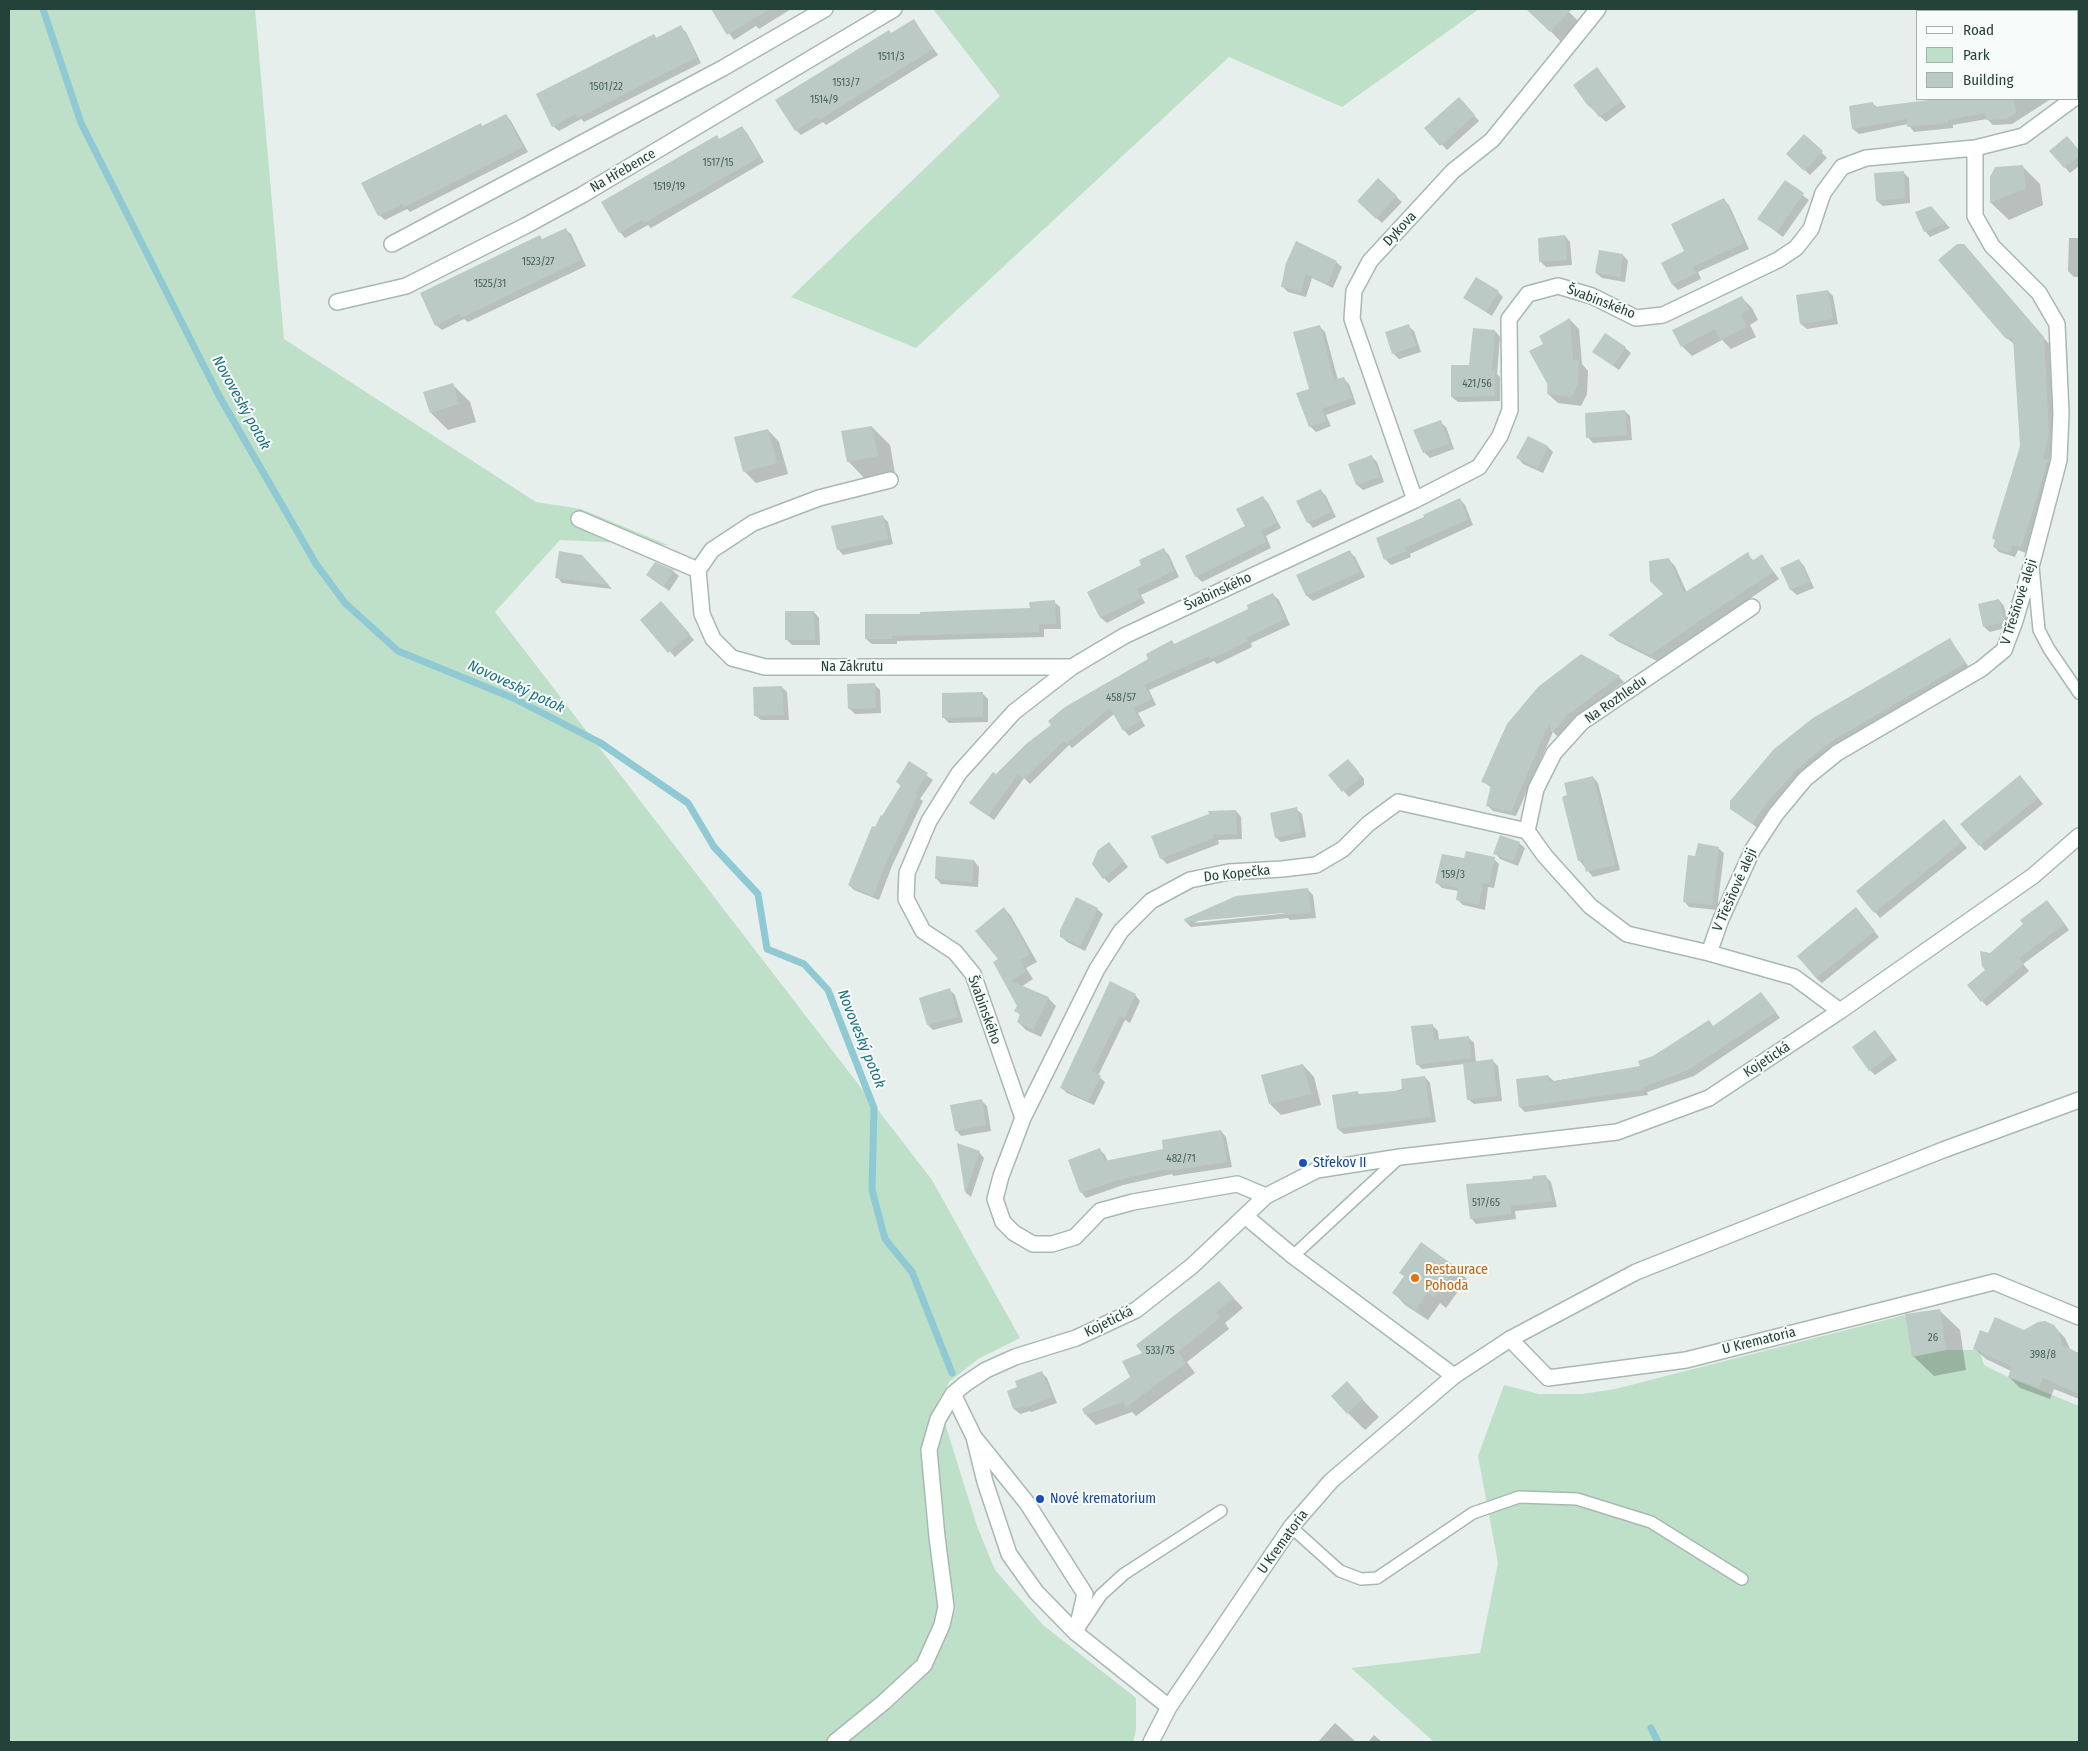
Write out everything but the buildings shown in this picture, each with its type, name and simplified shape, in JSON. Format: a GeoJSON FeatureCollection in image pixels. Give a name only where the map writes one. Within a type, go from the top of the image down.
{"type":"FeatureCollection","features":[{"type":"Feature","properties":{"kind":"street"},"geometry":{"type":"LineString","coordinates":[[392,244],[723,68],[825,9]]}},
{"type":"Feature","properties":{"kind":"street","name":"Na Hřebence"},"geometry":{"type":"LineString","coordinates":[[337,302],[406,286],[582,195],[894,9]]}},
{"type":"Feature","properties":{"kind":"street","name":"Dykova"},"geometry":{"type":"LineString","coordinates":[[1415,500],[1352,319],[1354,291],[1370,261],[1453,171],[1492,140],[1598,9]]}},
{"type":"Feature","properties":{"kind":"street","name":"Švabinského"},"geometry":{"type":"LineString","coordinates":[[1023,1118],[973,974],[955,952],[923,931],[906,899],[907,873],[929,822],[959,772],[1014,712],[1072,666],[1124,636],[1415,500],[1479,467],[1500,436],[1510,410],[1509,319],[1528,294],[1558,286],[1592,296],[1636,318],[1664,315],[1778,260],[1796,248],[1811,229],[1823,193],[1842,167],[1866,158],[1975,148],[2023,136],[2072,100]]}},
{"type":"Feature","properties":{"kind":"street","name":"V Třešňové aleji"},"geometry":{"type":"LineString","coordinates":[[1709,953],[1721,919],[1752,849],[1776,814],[1805,779],[1837,753],[1981,669],[2004,650],[2015,621],[2059,460],[2061,413],[2056,324],[2039,293],[1992,246],[1975,216],[1975,148]]}},
{"type":"Feature","properties":{"kind":"street"},"geometry":{"type":"LineString","coordinates":[[579,519],[698,570],[712,550],[753,523],[819,498],[890,480]]}},
{"type":"Feature","properties":{"kind":"street","name":"Na Zákrutu"},"geometry":{"type":"LineString","coordinates":[[698,570],[702,614],[713,639],[732,658],[765,667],[1072,666]]}},
{"type":"Feature","properties":{"kind":"street","name":"Na Rozhledu"},"geometry":{"type":"LineString","coordinates":[[1527,831],[1536,789],[1554,753],[1582,722],[1752,607]]}},
{"type":"Feature","properties":{"kind":"street","name":"Do Kopečka"},"geometry":{"type":"LineString","coordinates":[[1023,1118],[1097,969],[1121,931],[1151,901],[1190,880],[1229,872],[1282,870],[1316,865],[1343,849],[1368,824],[1398,802],[1527,831]]}},
{"type":"Feature","properties":{"kind":"street"},"geometry":{"type":"LineString","coordinates":[[1527,831],[1545,856],[1590,906],[1627,934],[1709,953],[1794,977],[1840,1012]]}},
{"type":"Feature","properties":{"kind":"street","name":"Kojetická"},"geometry":{"type":"LineString","coordinates":[[835,1742],[884,1702],[924,1665],[942,1625],[946,1607],[929,1450],[938,1419],[953,1394],[986,1370],[1015,1357],[1076,1338],[1136,1310],[1192,1266],[1266,1196],[1317,1170],[1617,1132],[1709,1098],[1840,1012],[2033,876],[2079,836]]}},
{"type":"Feature","properties":{"kind":"street"},"geometry":{"type":"LineString","coordinates":[[1510,1339],[1636,1272],[1943,1150],[2079,1100]]}},
{"type":"Feature","properties":{"kind":"street"},"geometry":{"type":"LineString","coordinates":[[1023,1118],[1001,1176],[995,1200],[1003,1222],[1014,1233],[1033,1244],[1052,1244],[1075,1236],[1100,1211],[1133,1202],[1237,1184],[1266,1196]]}},
{"type":"Feature","properties":{"kind":"street"},"geometry":{"type":"LineString","coordinates":[[1245,1216],[1293,1256],[1454,1376]]}},
{"type":"Feature","properties":{"kind":"street","name":"U Krematoria"},"geometry":{"type":"LineString","coordinates":[[1151,1742],[1169,1707],[1291,1527],[1331,1481],[1454,1376],[1510,1339],[1548,1378],[1686,1360],[1994,1282],[2079,1317]]}},
{"type":"Feature","properties":{"kind":"street"},"geometry":{"type":"LineString","coordinates":[[953,1394],[974,1437],[1027,1503],[1085,1594],[1076,1633]]}},
{"type":"Feature","properties":{"kind":"street"},"geometry":{"type":"LineString","coordinates":[[974,1437],[984,1482],[1009,1554],[1036,1592],[1076,1633],[1169,1707]]}},
{"type":"Feature","properties":{"kind":"lane"},"geometry":{"type":"LineString","coordinates":[[2032,562],[2039,630],[2079,693]]}},
{"type":"Feature","properties":{"kind":"lane"},"geometry":{"type":"LineString","coordinates":[[1293,1256],[1400,1158]]}},
{"type":"Feature","properties":{"kind":"lane"},"geometry":{"type":"LineString","coordinates":[[1291,1527],[1340,1571],[1361,1580],[1377,1578],[1473,1513],[1519,1497],[1577,1499],[1651,1522],[1742,1579]]}},
{"type":"Feature","properties":{"kind":"lane"},"geometry":{"type":"LineString","coordinates":[[1076,1633],[1102,1595],[1124,1574],[1221,1511]]}},
{"type":"Feature","properties":{"kind":"green space"},"geometry":{"type":"Polygon","coordinates":[[[9,9],[255,9],[284,339],[536,502],[581,509],[668,545],[560,540],[495,612],[932,1180],[1020,1338],[978,1359],[950,1381],[938,1401],[977,1526],[995,1570],[1043,1625],[1136,1698],[1136,1730],[1133,1742],[9,1742],[9,9]]]}},
{"type":"Feature","properties":{"kind":"green space"},"geometry":{"type":"Polygon","coordinates":[[[933,9],[1479,9],[1342,107],[1229,57],[916,348],[791,297],[1000,96],[933,9]]]}},
{"type":"Feature","properties":{"kind":"green space"},"geometry":{"type":"Polygon","coordinates":[[[1905,1315],[1919,1355],[1946,1350],[1973,1350],[1980,1337],[1980,1352],[1984,1365],[2008,1377],[2079,1406],[2079,1742],[1434,1742],[1351,1668],[1480,1653],[1498,1563],[1478,1456],[1504,1385],[1539,1394],[1582,1394],[1615,1389],[1905,1315]]]}},
{"type":"Feature","properties":{"kind":"waterway","name":"Novoveský potok"},"geometry":{"type":"LineString","coordinates":[[43,9],[81,123],[218,394],[316,564],[345,603],[398,651],[513,698],[599,742],[688,803],[714,847],[758,894],[767,949],[804,964],[828,990],[874,1108],[872,1190],[885,1239],[912,1272],[952,1373]]}},
{"type":"Feature","properties":{"kind":"waterway","name":"Novoveský potok"},"geometry":{"type":"LineString","coordinates":[[1651,1728],[1658,1742]]}},
{"type":"Feature","properties":{"kind":"place","name":"Střekov II"},"geometry":{"type":"Point","coordinates":[1303,1163]}},
{"type":"Feature","properties":{"kind":"place","name":"Restaurace Pohoda"},"geometry":{"type":"Point","coordinates":[1415,1278]}},
{"type":"Feature","properties":{"kind":"place","name":"Nové krematorium"},"geometry":{"type":"Point","coordinates":[1040,1499]}}]}
